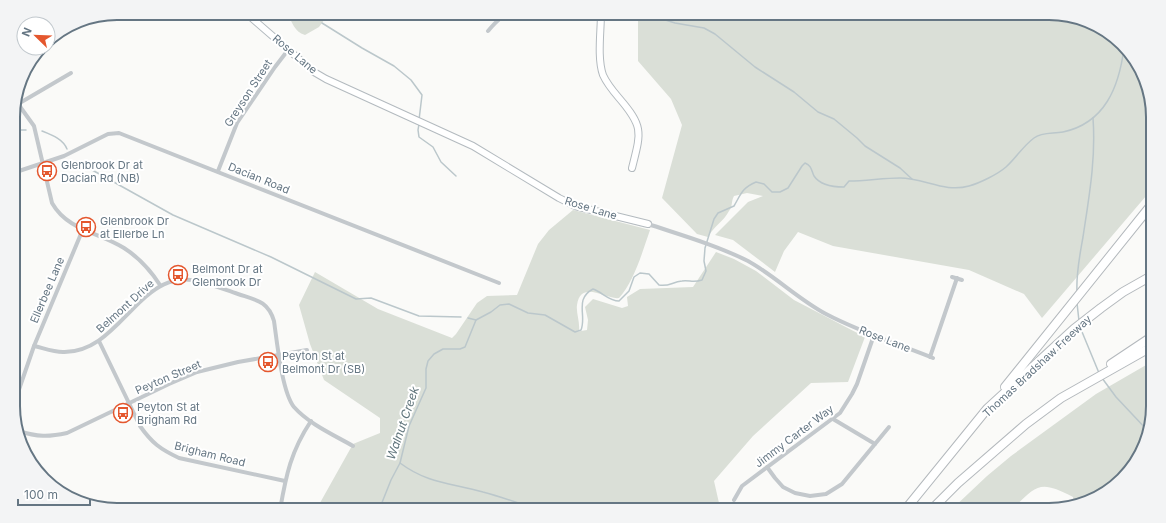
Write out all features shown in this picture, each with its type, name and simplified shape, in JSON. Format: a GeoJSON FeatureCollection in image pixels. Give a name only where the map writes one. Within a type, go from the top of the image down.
{"type":"FeatureCollection","features":[{"type":"Feature","properties":{"kind":"highway"},"geometry":{"type":"LineString","coordinates":[[987,409],[1146,211]]}},
{"type":"Feature","properties":{"kind":"highway","name":"Thomas Bradshaw Freeway"},"geometry":{"type":"LineString","coordinates":[[911,503],[987,409],[1080,325],[1123,292],[1146,279]]}},
{"type":"Feature","properties":{"kind":"highway"},"geometry":{"type":"LineString","coordinates":[[938,503],[958,483],[1026,424],[1061,398],[1146,341]]}},
{"type":"Feature","properties":{"kind":"highway"},"geometry":{"type":"LineString","coordinates":[[1061,398],[1146,350]]}},
{"type":"Feature","properties":{"kind":"street","name":"Rose Lane"},"geometry":{"type":"LineString","coordinates":[[254,20],[314,72],[326,79],[473,146],[559,198],[575,206],[648,224],[715,247],[748,262],[826,314],[874,335],[932,357],[957,278]]}},
{"type":"Feature","properties":{"kind":"street"},"geometry":{"type":"LineString","coordinates":[[488,31],[496,20]]}},
{"type":"Feature","properties":{"kind":"street"},"geometry":{"type":"LineString","coordinates":[[601,20],[601,59],[603,74],[608,84],[633,114],[638,127],[639,139],[632,168]]}},
{"type":"Feature","properties":{"kind":"street","name":"Greyson Street"},"geometry":{"type":"LineString","coordinates":[[218,171],[237,123],[288,50]]}},
{"type":"Feature","properties":{"kind":"street"},"geometry":{"type":"LineString","coordinates":[[22,99],[71,73]]}},
{"type":"Feature","properties":{"kind":"street"},"geometry":{"type":"LineString","coordinates":[[21,107],[34,126],[52,203],[57,213],[83,229],[124,248],[154,275],[160,285]]}},
{"type":"Feature","properties":{"kind":"street","name":"Dacian Road"},"geometry":{"type":"LineString","coordinates":[[20,171],[64,156],[114,132],[125,134],[499,283]]}},
{"type":"Feature","properties":{"kind":"street","name":"Ellerbee Lane"},"geometry":{"type":"LineString","coordinates":[[20,387],[34,346],[83,229]]}},
{"type":"Feature","properties":{"kind":"street"},"geometry":{"type":"LineString","coordinates":[[952,277],[962,280]]}},
{"type":"Feature","properties":{"kind":"street","name":"Belmont Drive"},"geometry":{"type":"LineString","coordinates":[[34,346],[64,352],[91,346],[107,334],[143,298],[160,285],[180,279],[200,282],[266,305],[271,312],[285,386],[289,399],[295,407],[311,421],[352,446]]}},
{"type":"Feature","properties":{"kind":"street","name":"Jimmy Carter Way"},"geometry":{"type":"LineString","coordinates":[[734,500],[742,486],[840,413],[852,394],[874,335]]}},
{"type":"Feature","properties":{"kind":"street","name":"Brigham Road"},"geometry":{"type":"LineString","coordinates":[[99,341],[144,431],[148,437],[162,450],[179,458],[285,481]]}},
{"type":"Feature","properties":{"kind":"street","name":"Peyton Street"},"geometry":{"type":"LineString","coordinates":[[24,433],[29,435],[52,437],[67,433],[197,372],[238,362],[307,350]]}},
{"type":"Feature","properties":{"kind":"street"},"geometry":{"type":"LineString","coordinates":[[833,419],[875,444]]}},
{"type":"Feature","properties":{"kind":"street"},"geometry":{"type":"LineString","coordinates":[[281,503],[285,481],[293,455],[301,437],[311,421]]}},
{"type":"Feature","properties":{"kind":"street"},"geometry":{"type":"LineString","coordinates":[[767,467],[784,487],[795,493],[803,496],[818,496],[826,494],[842,484],[889,427]]}},
{"type":"Feature","properties":{"kind":"shaded area"},"geometry":{"type":"Polygon","coordinates":[[[291,20],[324,20],[319,27],[305,35],[301,34],[291,20]]]}},
{"type":"Feature","properties":{"kind":"shaded area"},"geometry":{"type":"Polygon","coordinates":[[[638,20],[1049,20],[1074,23],[1098,33],[1118,48],[1133,68],[1139,80],[1143,92],[1146,117],[1146,196],[1042,318],[1024,294],[969,270],[833,246],[798,232],[784,251],[775,272],[733,240],[715,235],[748,202],[763,196],[747,193],[734,196],[727,215],[708,237],[697,234],[662,198],[682,125],[671,99],[638,61],[638,20]]]}},
{"type":"Feature","properties":{"kind":"shaded area"},"geometry":{"type":"Polygon","coordinates":[[[573,210],[650,230],[634,275],[619,298],[614,298],[595,292],[583,293],[579,297],[577,308],[579,330],[575,332],[587,330],[588,320],[585,307],[593,299],[622,308],[628,306],[627,297],[640,289],[693,287],[716,252],[734,259],[756,271],[794,300],[865,337],[848,382],[811,383],[753,436],[714,481],[719,503],[320,503],[353,444],[380,433],[380,418],[324,380],[310,344],[299,305],[315,272],[378,309],[452,338],[477,303],[487,296],[517,295],[538,244],[549,230],[573,210]]]}},
{"type":"Feature","properties":{"kind":"shaded area"},"geometry":{"type":"Polygon","coordinates":[[[1146,365],[1146,406],[1141,437],[1133,455],[1126,465],[1118,475],[1108,483],[1086,496],[1073,500],[1073,497],[1053,488],[1040,487],[1027,495],[1019,503],[958,503],[1011,456],[1096,394],[1146,365]]]}},
{"type":"Feature","properties":{"kind":"waterway"},"geometry":{"type":"LineString","coordinates":[[665,20],[704,28],[715,34],[755,67],[794,92],[818,112],[834,119],[865,146],[900,168],[912,179]]}},
{"type":"Feature","properties":{"kind":"waterway"},"geometry":{"type":"LineString","coordinates":[[322,23],[394,66],[411,80],[422,95],[419,120]]}},
{"type":"Feature","properties":{"kind":"waterway","name":"Walnut Creek"},"geometry":{"type":"LineString","coordinates":[[382,503],[400,463],[409,426],[426,388],[426,369],[428,361],[434,354],[443,349],[460,349],[465,347],[476,320],[500,305],[509,304],[528,313],[545,315],[575,332],[581,330],[583,319],[582,303],[584,298],[587,293],[593,289],[612,300],[619,301],[629,291],[634,277],[640,273],[649,274],[659,285],[668,285],[682,281],[702,280],[706,271],[704,261],[705,248],[714,219],[718,213],[734,206],[745,189],[756,182],[764,184],[772,192],[780,192],[788,188],[805,163],[810,167],[814,176],[820,182],[836,187],[844,187],[849,181],[894,178],[918,180],[951,188],[960,188],[978,183],[1003,170],[1026,145],[1037,136],[1063,132],[1090,121],[1099,112],[1114,89],[1123,54]]}},
{"type":"Feature","properties":{"kind":"waterway"},"geometry":{"type":"LineString","coordinates":[[1077,291],[1078,264],[1088,207],[1094,148],[1093,118]]}},
{"type":"Feature","properties":{"kind":"waterway"},"geometry":{"type":"LineString","coordinates":[[419,124],[419,137],[433,147],[441,162],[456,176]]}},
{"type":"Feature","properties":{"kind":"waterway"},"geometry":{"type":"LineString","coordinates":[[20,130],[26,130]]}},
{"type":"Feature","properties":{"kind":"waterway"},"geometry":{"type":"LineString","coordinates":[[42,131],[60,140],[67,149]]}},
{"type":"Feature","properties":{"kind":"waterway"},"geometry":{"type":"LineString","coordinates":[[76,161],[173,215],[271,257],[356,299],[371,298],[419,316],[461,317]]}},
{"type":"Feature","properties":{"kind":"waterway"},"geometry":{"type":"LineString","coordinates":[[1077,303],[1079,321]]}},
{"type":"Feature","properties":{"kind":"waterway"},"geometry":{"type":"LineString","coordinates":[[468,318],[476,320]]}},
{"type":"Feature","properties":{"kind":"waterway"},"geometry":{"type":"LineString","coordinates":[[1080,327],[1099,373]]}},
{"type":"Feature","properties":{"kind":"waterway"},"geometry":{"type":"LineString","coordinates":[[1102,378],[1116,397],[1144,426]]}},
{"type":"Feature","properties":{"kind":"waterway"},"geometry":{"type":"LineString","coordinates":[[400,463],[410,470],[430,479],[472,489],[518,503]]}},
{"type":"Feature","properties":{"kind":"place","name":"Glenbrook Dr at Dacian Rd (NB)"},"geometry":{"type":"Point","coordinates":[47,171]}},
{"type":"Feature","properties":{"kind":"place","name":"Glenbrook Dr at Ellerbe Ln"},"geometry":{"type":"Point","coordinates":[86,227]}},
{"type":"Feature","properties":{"kind":"place","name":"Belmont Dr at Glenbrook Dr"},"geometry":{"type":"Point","coordinates":[178,275]}},
{"type":"Feature","properties":{"kind":"place","name":"Peyton St at Belmont Dr (SB)"},"geometry":{"type":"Point","coordinates":[268,362]}},
{"type":"Feature","properties":{"kind":"place","name":"Peyton St at Brigham Rd"},"geometry":{"type":"Point","coordinates":[123,413]}}]}
